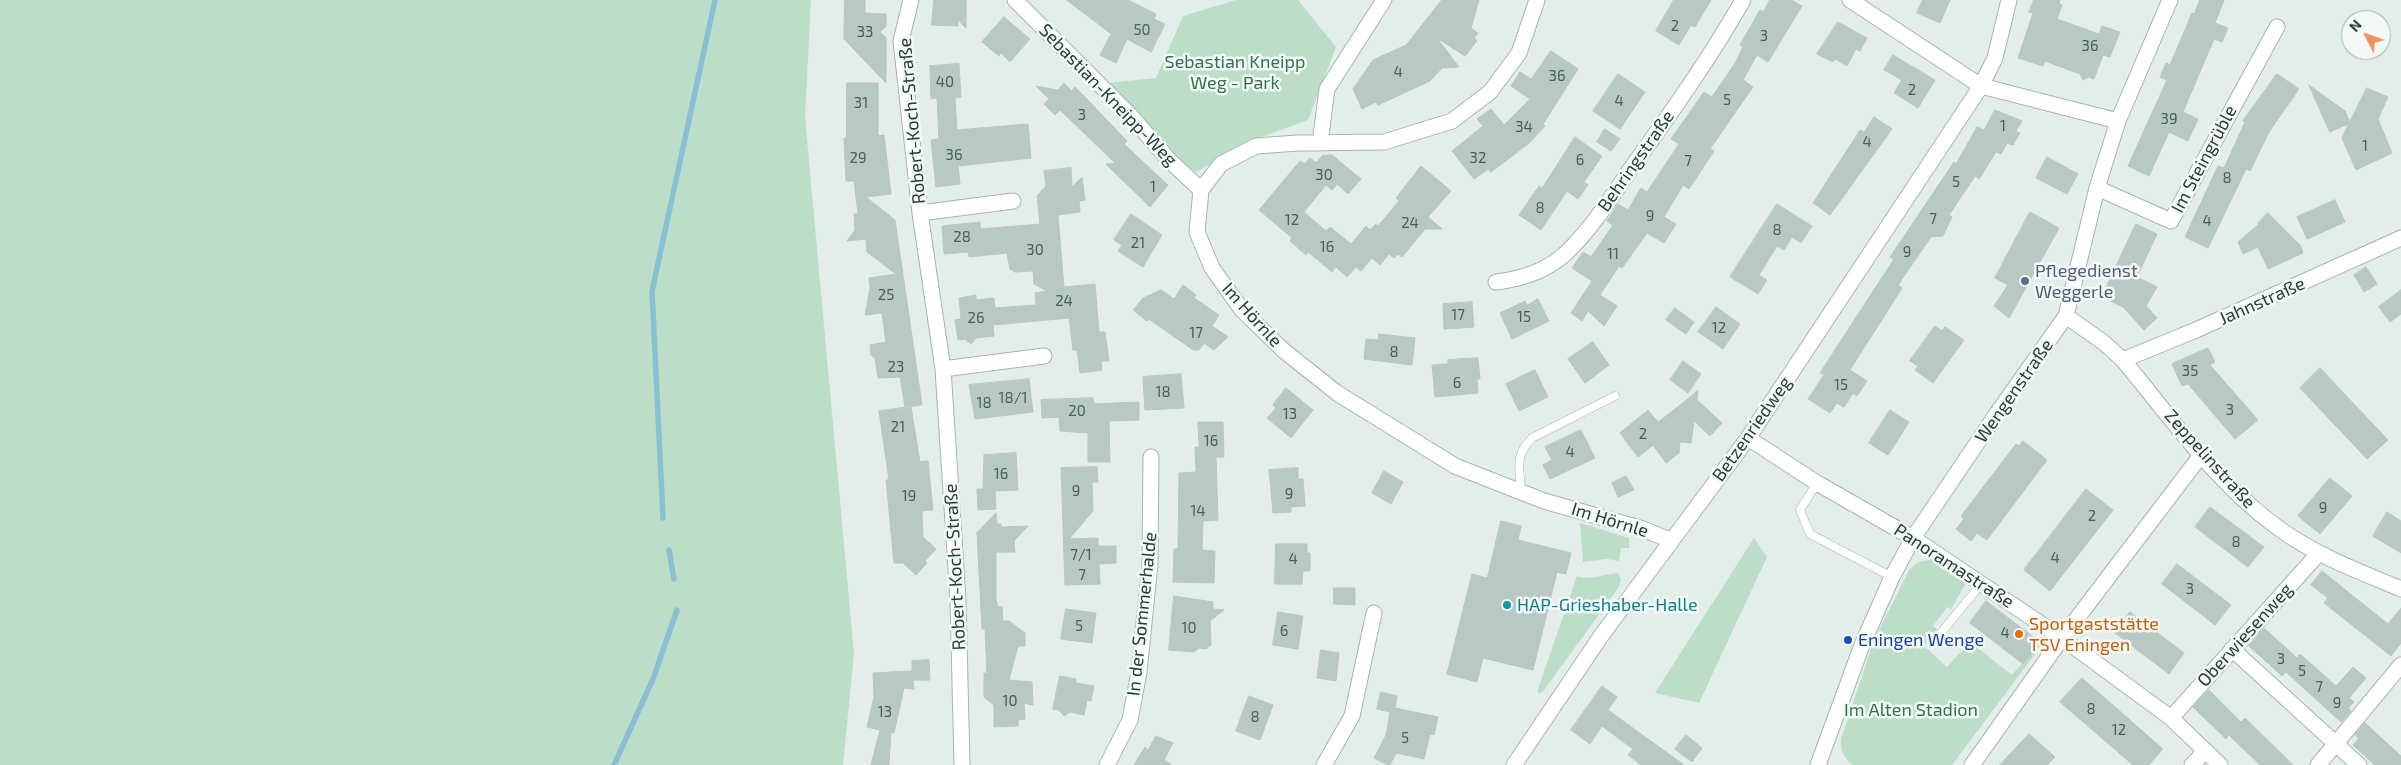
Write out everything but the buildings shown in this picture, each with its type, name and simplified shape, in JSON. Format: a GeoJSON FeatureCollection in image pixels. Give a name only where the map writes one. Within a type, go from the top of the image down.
{"type":"FeatureCollection","features":[{"type":"Feature","properties":{"kind":"street","name":"Robert-Koch-Straße"},"geometry":{"type":"LineString","coordinates":[[911,0],[901,41],[920,213],[943,369],[958,600],[962,765]]}},
{"type":"Feature","properties":{"kind":"street","name":"Sebastian-Kneipp-Weg"},"geometry":{"type":"LineString","coordinates":[[1015,0],[1130,115],[1168,159],[1201,190]]}},
{"type":"Feature","properties":{"kind":"street"},"geometry":{"type":"LineString","coordinates":[[1320,143],[1327,89],[1384,0]]}},
{"type":"Feature","properties":{"kind":"street"},"geometry":{"type":"LineString","coordinates":[[1201,190],[1221,164],[1256,146],[1384,142],[1452,122],[1490,92],[1519,53],[1537,0]]}},
{"type":"Feature","properties":{"kind":"street","name":"Behringstraße"},"geometry":{"type":"LineString","coordinates":[[1496,282],[1515,280],[1542,269],[1574,245],[1593,222],[1642,153],[1719,41],[1743,0]]}},
{"type":"Feature","properties":{"kind":"street"},"geometry":{"type":"LineString","coordinates":[[1850,0],[1981,86],[2118,121]]}},
{"type":"Feature","properties":{"kind":"street","name":"Betzenriedweg"},"geometry":{"type":"LineString","coordinates":[[1514,765],[1601,636],[1670,540],[1748,438],[1981,86],[1995,58],[2009,0]]}},
{"type":"Feature","properties":{"kind":"street","name":"Wengenstraße"},"geometry":{"type":"LineString","coordinates":[[1818,765],[1862,645],[1892,577],[1913,538],[1998,412],[2066,316],[2097,188],[2118,121],[2170,0]]}},
{"type":"Feature","properties":{"kind":"street","name":"Im Steingrüble"},"geometry":{"type":"LineString","coordinates":[[2097,188],[2170,221],[2277,27]]}},
{"type":"Feature","properties":{"kind":"street","name":"Im Hörnle"},"geometry":{"type":"LineString","coordinates":[[1201,190],[1197,232],[1212,268],[1242,310],[1283,350],[1337,393],[1455,466],[1544,501],[1643,529],[1670,540]]}},
{"type":"Feature","properties":{"kind":"street","name":"Robert-Koch-Straße"},"geometry":{"type":"LineString","coordinates":[[920,213],[1013,201]]}},
{"type":"Feature","properties":{"kind":"street","name":"Jahnstraße"},"geometry":{"type":"LineString","coordinates":[[2123,360],[2213,323],[2401,238]]}},
{"type":"Feature","properties":{"kind":"street","name":"Zeppelinstraße"},"geometry":{"type":"LineString","coordinates":[[2066,316],[2104,342],[2123,360],[2202,454],[2254,508],[2284,532],[2319,553],[2401,589]]}},
{"type":"Feature","properties":{"kind":"street"},"geometry":{"type":"LineString","coordinates":[[943,369],[1044,356]]}},
{"type":"Feature","properties":{"kind":"street","name":"Panoramastraße"},"geometry":{"type":"LineString","coordinates":[[1748,438],[1817,483],[1913,538],[2062,638],[2171,718],[2220,765]]}},
{"type":"Feature","properties":{"kind":"street"},"geometry":{"type":"LineString","coordinates":[[1972,765],[2062,638],[2202,454]]}},
{"type":"Feature","properties":{"kind":"street","name":"In der Sommerhalde"},"geometry":{"type":"LineString","coordinates":[[1107,765],[1130,720],[1138,672],[1150,564],[1151,457]]}},
{"type":"Feature","properties":{"kind":"street","name":"Oberwiesenweg"},"geometry":{"type":"LineString","coordinates":[[2171,718],[2319,553]]}},
{"type":"Feature","properties":{"kind":"street"},"geometry":{"type":"LineString","coordinates":[[1324,765],[1352,716],[1374,613]]}},
{"type":"Feature","properties":{"kind":"street"},"geometry":{"type":"LineString","coordinates":[[2232,649],[2360,765]]}},
{"type":"Feature","properties":{"kind":"street"},"geometry":{"type":"LineString","coordinates":[[2318,765],[2398,673]]}},
{"type":"Feature","properties":{"kind":"street"},"geometry":{"type":"LineString","coordinates":[[2192,765],[2205,751]]}},
{"type":"Feature","properties":{"kind":"lane"},"geometry":{"type":"LineString","coordinates":[[1521,492],[1519,456],[1523,447],[1532,438],[1615,396]]}},
{"type":"Feature","properties":{"kind":"lane"},"geometry":{"type":"LineString","coordinates":[[1817,483],[1800,510],[1810,534],[1892,577]]}},
{"type":"Feature","properties":{"kind":"lane"},"geometry":{"type":"LineString","coordinates":[[1936,639],[1982,584]]}},
{"type":"Feature","properties":{"kind":"green space"},"geometry":{"type":"Polygon","coordinates":[[[0,0],[811,0],[805,117],[854,654],[843,765],[0,765],[0,0]]]}},
{"type":"Feature","properties":{"kind":"green space","name":"Sebastian Kneipp Weg - Park"},"geometry":{"type":"Polygon","coordinates":[[[1236,0],[1298,0],[1336,47],[1308,120],[1256,139],[1196,172],[1173,158],[1108,83],[1156,78],[1183,16],[1236,0]]]}},
{"type":"Feature","properties":{"kind":"green space"},"geometry":{"type":"Polygon","coordinates":[[[1580,523],[1629,538],[1629,548],[1621,548],[1619,561],[1607,559],[1583,562],[1580,523]]]}},
{"type":"Feature","properties":{"kind":"green space"},"geometry":{"type":"Polygon","coordinates":[[[1754,538],[1767,557],[1699,703],[1655,693],[1754,538]]]}},
{"type":"Feature","properties":{"kind":"green space","name":"Im Alten Stadion"},"geometry":{"type":"Polygon","coordinates":[[[1930,560],[1966,583],[1951,609],[1947,607],[1933,626],[1937,629],[1924,646],[1947,667],[1970,642],[2012,675],[2040,642],[2041,646],[1952,765],[1853,765],[1843,754],[1841,739],[1874,640],[1909,570],[1918,562],[1930,560]]]}},
{"type":"Feature","properties":{"kind":"green space"},"geometry":{"type":"Polygon","coordinates":[[[1618,573],[1621,580],[1619,587],[1540,694],[1537,692],[1577,576],[1592,578],[1618,573]]]}},
{"type":"Feature","properties":{"kind":"waterway"},"geometry":{"type":"LineString","coordinates":[[663,518],[652,291],[715,0]]}},
{"type":"Feature","properties":{"kind":"waterway"},"geometry":{"type":"LineString","coordinates":[[669,550],[674,579]]}},
{"type":"Feature","properties":{"kind":"waterway"},"geometry":{"type":"LineString","coordinates":[[614,765],[653,679],[677,610]]}},
{"type":"Feature","properties":{"kind":"place","name":"Pflegedienst Weggerle"},"geometry":{"type":"Point","coordinates":[2025,281]}},
{"type":"Feature","properties":{"kind":"place","name":"HAP-Grieshaber-Halle"},"geometry":{"type":"Point","coordinates":[1507,605]}},
{"type":"Feature","properties":{"kind":"place","name":"Sportgaststätte TSV Eningen"},"geometry":{"type":"Point","coordinates":[2019,634]}},
{"type":"Feature","properties":{"kind":"place","name":"Eningen Wenge"},"geometry":{"type":"Point","coordinates":[1848,640]}}]}
